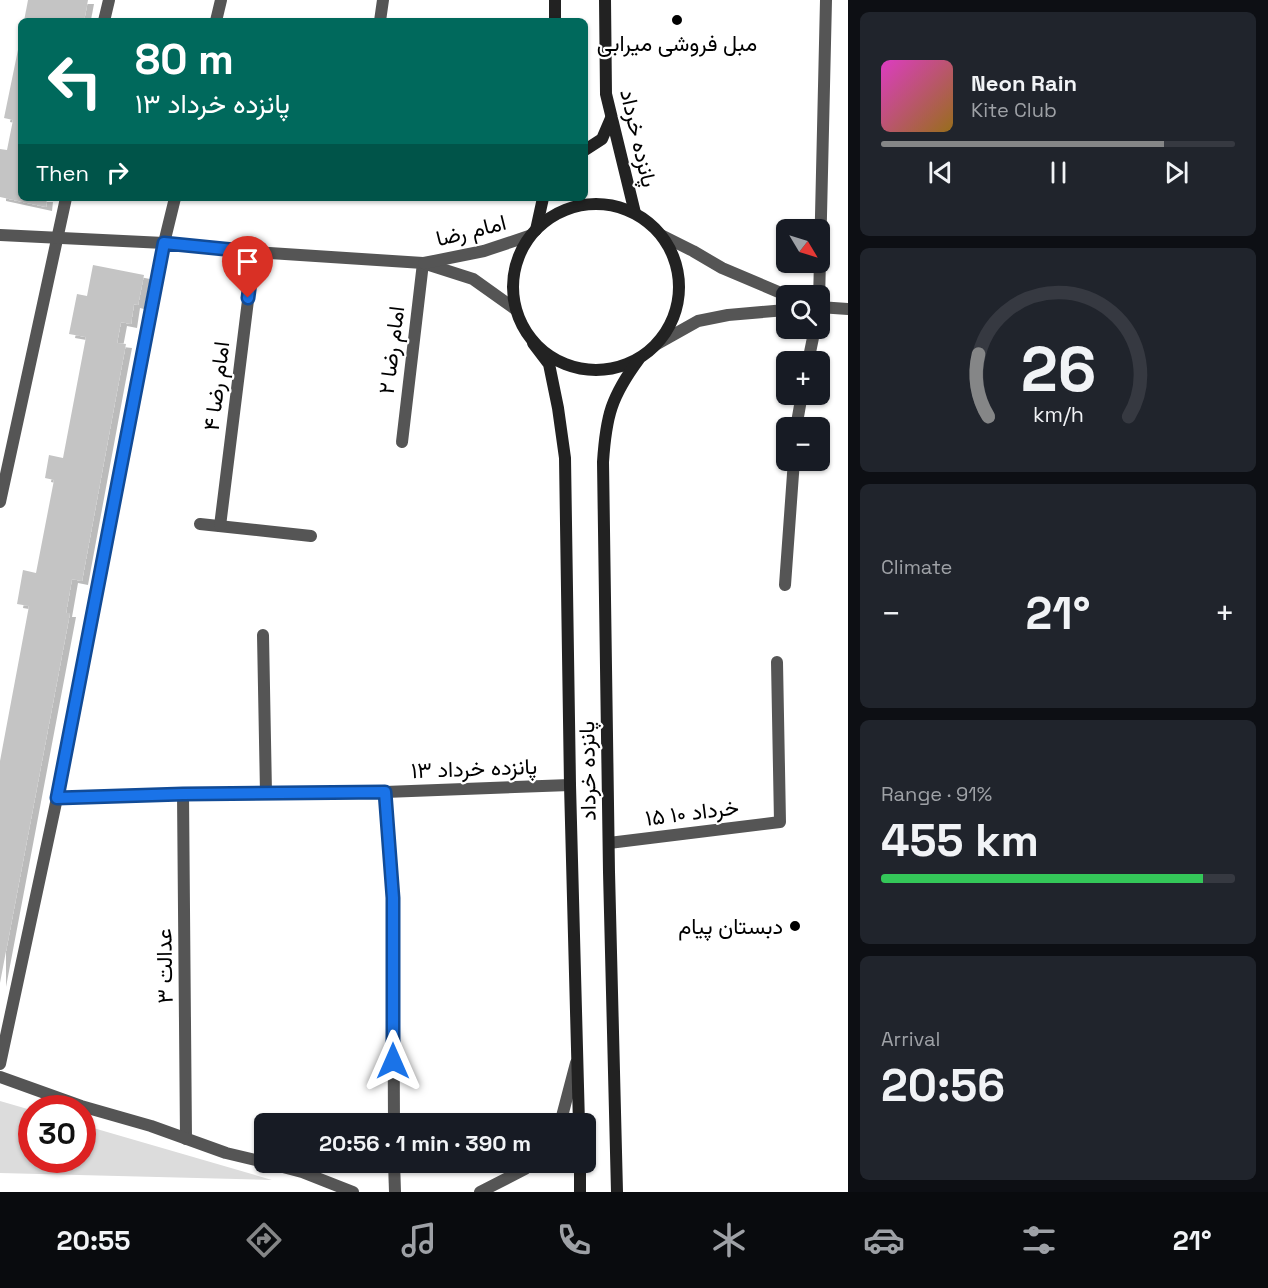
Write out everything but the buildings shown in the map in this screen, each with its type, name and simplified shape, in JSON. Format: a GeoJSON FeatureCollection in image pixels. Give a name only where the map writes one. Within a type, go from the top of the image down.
{"type":"FeatureCollection","features":[{"type":"Feature","properties":{"kind":"main road"},"geometry":{"type":"LineString","coordinates":[[555,0],[555,18]]}},
{"type":"Feature","properties":{"kind":"main road","name":"پانزده خرداد"},"geometry":{"type":"LineString","coordinates":[[605,0],[606,94],[635,213]]}},
{"type":"Feature","properties":{"kind":"main road"},"geometry":{"type":"LineString","coordinates":[[588,148],[602,139],[611,118]]}},
{"type":"Feature","properties":{"kind":"main road"},"geometry":{"type":"LineString","coordinates":[[532,233],[551,216],[578,205],[607,204],[635,213],[650,223],[663,236],[674,256],[680,279],[679,303],[671,325],[657,344],[639,359],[612,370],[583,370],[555,361],[533,343],[522,327],[515,309],[512,284],[517,258],[532,233],[542,201]]}},
{"type":"Feature","properties":{"kind":"main road","name":"پانزده خرداد"},"geometry":{"type":"LineString","coordinates":[[533,343],[549,364],[558,408],[564,458],[579,1113]]}},
{"type":"Feature","properties":{"kind":"main road","name":"پانزده خرداد"},"geometry":{"type":"LineString","coordinates":[[617,1192],[603,462],[605,426],[612,403],[639,359]]}},
{"type":"Feature","properties":{"kind":"main road"},"geometry":{"type":"LineString","coordinates":[[580,1173],[580,1192]]}},
{"type":"Feature","properties":{"kind":"street"},"geometry":{"type":"LineString","coordinates":[[105,18],[109,0]]}},
{"type":"Feature","properties":{"kind":"street"},"geometry":{"type":"LineString","coordinates":[[217,18],[221,0]]}},
{"type":"Feature","properties":{"kind":"street"},"geometry":{"type":"LineString","coordinates":[[380,18],[383,0]]}},
{"type":"Feature","properties":{"kind":"street"},"geometry":{"type":"LineString","coordinates":[[819,285],[826,0]]}},
{"type":"Feature","properties":{"kind":"street"},"geometry":{"type":"LineString","coordinates":[[0,502],[65,201]]}},
{"type":"Feature","properties":{"kind":"street"},"geometry":{"type":"LineString","coordinates":[[0,1064],[57,798],[164,243],[174,201]]}},
{"type":"Feature","properties":{"kind":"street","name":"امام رضا"},"geometry":{"type":"LineString","coordinates":[[423,263],[484,251],[532,233]]}},
{"type":"Feature","properties":{"kind":"street"},"geometry":{"type":"LineString","coordinates":[[0,235],[164,243],[254,252],[423,263],[473,279],[515,309]]}},
{"type":"Feature","properties":{"kind":"street"},"geometry":{"type":"LineString","coordinates":[[663,236],[693,250],[722,268],[776,291]]}},
{"type":"Feature","properties":{"kind":"street","name":"امام رضا ۴"},"geometry":{"type":"LineString","coordinates":[[220,526],[254,252]]}},
{"type":"Feature","properties":{"kind":"street","name":"امام رضا ۲"},"geometry":{"type":"LineString","coordinates":[[402,442],[423,263]]}},
{"type":"Feature","properties":{"kind":"street"},"geometry":{"type":"LineString","coordinates":[[830,308],[848,309]]}},
{"type":"Feature","properties":{"kind":"street"},"geometry":{"type":"LineString","coordinates":[[657,344],[698,321],[744,313],[776,311]]}},
{"type":"Feature","properties":{"kind":"street"},"geometry":{"type":"LineString","coordinates":[[785,585],[793,471]]}},
{"type":"Feature","properties":{"kind":"street"},"geometry":{"type":"LineString","coordinates":[[200,524],[311,536]]}},
{"type":"Feature","properties":{"kind":"street"},"geometry":{"type":"LineString","coordinates":[[263,635],[266,793]]}},
{"type":"Feature","properties":{"kind":"street","name":"۱۵ خرداد ۱۰"},"geometry":{"type":"LineString","coordinates":[[609,843],[780,822],[777,662]]}},
{"type":"Feature","properties":{"kind":"street","name":"پانزده خرداد ۱۳"},"geometry":{"type":"LineString","coordinates":[[57,798],[385,792],[570,785]]}},
{"type":"Feature","properties":{"kind":"street"},"geometry":{"type":"LineString","coordinates":[[385,792],[393,898],[394,1113]]}},
{"type":"Feature","properties":{"kind":"street","name":"عدالت ۳"},"geometry":{"type":"LineString","coordinates":[[183,794],[186,1139]]}},
{"type":"Feature","properties":{"kind":"street"},"geometry":{"type":"LineString","coordinates":[[563,1113],[577,1059]]}},
{"type":"Feature","properties":{"kind":"street"},"geometry":{"type":"LineString","coordinates":[[0,1077],[81,1106],[226,1153],[254,1160]]}},
{"type":"Feature","properties":{"kind":"street"},"geometry":{"type":"LineString","coordinates":[[305,1173],[353,1192]]}},
{"type":"Feature","properties":{"kind":"street"},"geometry":{"type":"LineString","coordinates":[[394,1173],[395,1192]]}},
{"type":"Feature","properties":{"kind":"street"},"geometry":{"type":"LineString","coordinates":[[480,1192],[517,1173]]}},
{"type":"Feature","properties":{"kind":"shaded area"},"geometry":{"type":"Polygon","coordinates":[[[0,1101],[18,1106],[18,1173],[96,1173],[96,1129],[272,1180],[0,1173],[0,1101]]]}},
{"type":"Feature","properties":{"kind":"place","name":"مبل فروشی میرابی"},"geometry":{"type":"Point","coordinates":[677,20]}},
{"type":"Feature","properties":{"kind":"place","name":"دبستان پیام"},"geometry":{"type":"Point","coordinates":[795,926]}},
{"type":"Feature","properties":{"kind":"route"},"geometry":{"type":"LineString","coordinates":[[248,298],[254,252],[164,243],[57,798],[385,792],[393,898],[393,1061]]}}]}
